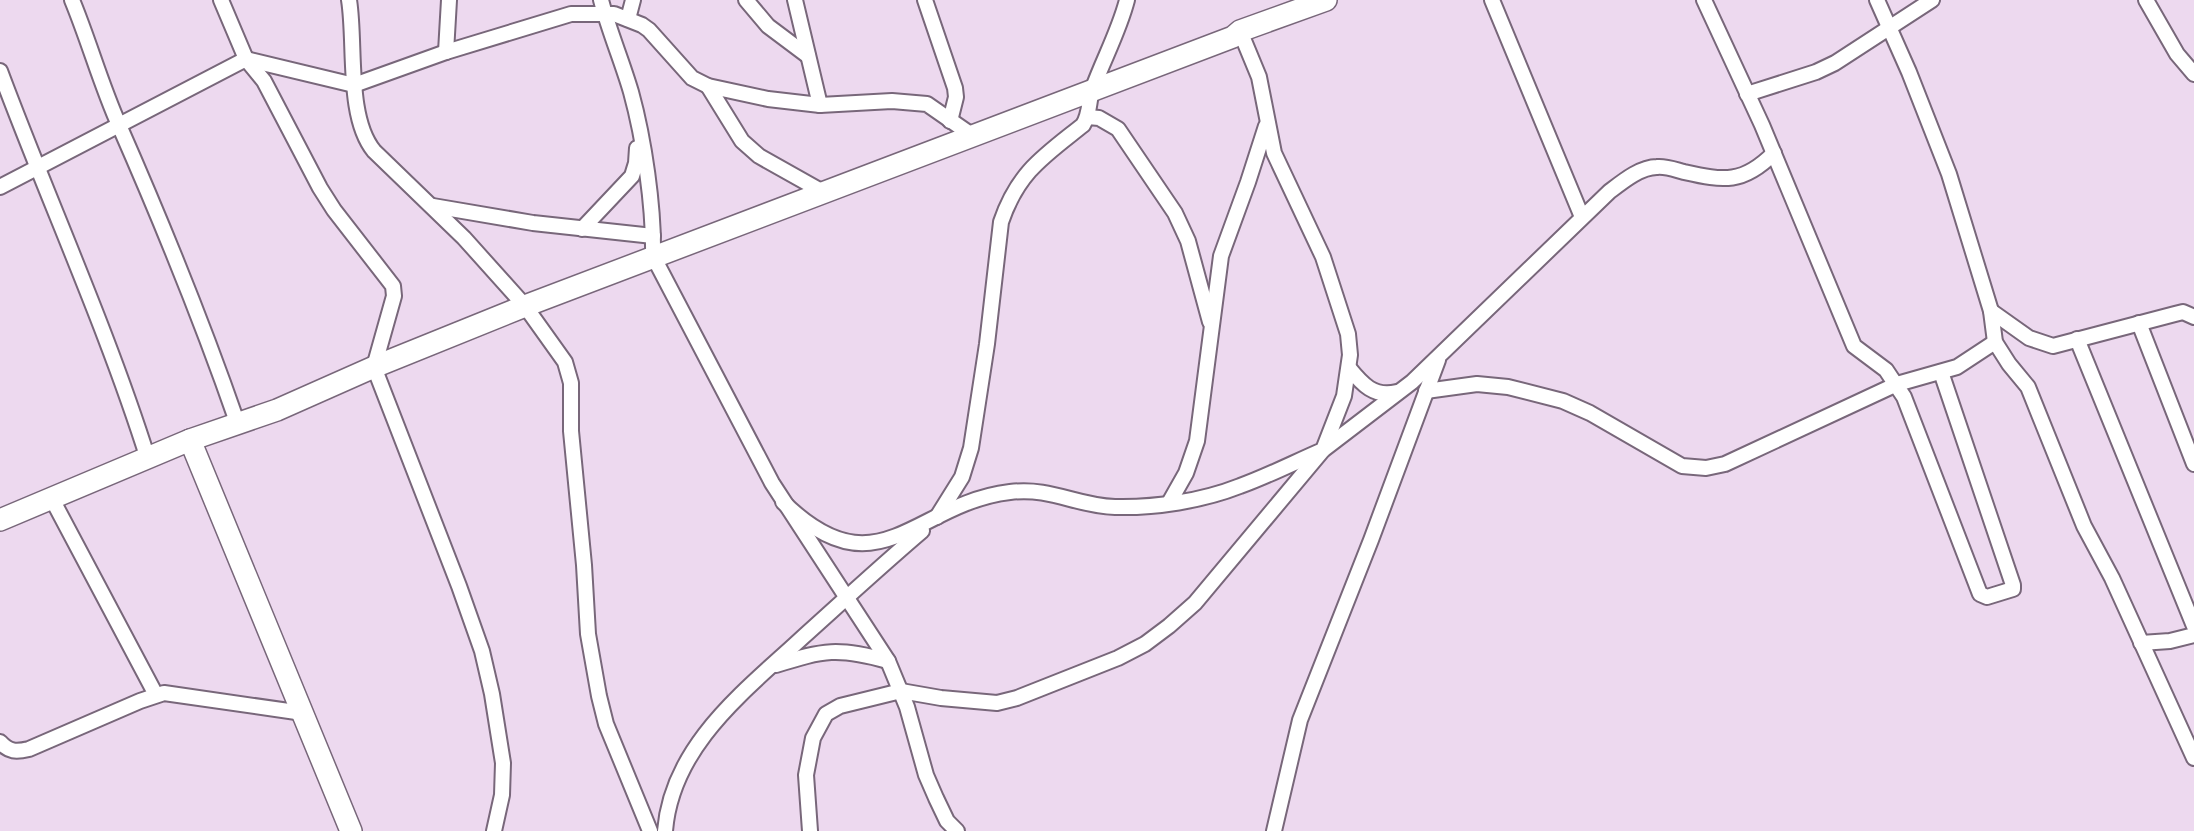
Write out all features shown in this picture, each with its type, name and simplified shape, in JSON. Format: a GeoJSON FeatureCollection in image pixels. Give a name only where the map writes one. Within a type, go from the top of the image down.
{"type":"FeatureCollection","features":[{"type":"Feature","properties":{"kind":"street"},"geometry":{"type":"LineString","coordinates":[[72,0],[118,124],[164,229],[212,350],[237,422]]}},
{"type":"Feature","properties":{"kind":"street"},"geometry":{"type":"LineString","coordinates":[[221,0],[246,59],[264,81],[334,210],[393,286],[394,296],[374,367],[482,652],[494,704],[503,763],[502,795],[494,831]]}},
{"type":"Feature","properties":{"kind":"street"},"geometry":{"type":"LineString","coordinates":[[349,0],[354,85],[369,145],[433,206],[525,306],[558,351],[571,383],[570,431],[584,565],[588,635],[606,724],[650,831]]}},
{"type":"Feature","properties":{"kind":"street"},"geometry":{"type":"LineString","coordinates":[[446,52],[449,0]]}},
{"type":"Feature","properties":{"kind":"street"},"geometry":{"type":"LineString","coordinates":[[628,19],[633,0]]}},
{"type":"Feature","properties":{"kind":"street"},"geometry":{"type":"LineString","coordinates":[[746,0],[768,26],[808,56]]}},
{"type":"Feature","properties":{"kind":"street"},"geometry":{"type":"LineString","coordinates":[[795,0],[820,105]]}},
{"type":"Feature","properties":{"kind":"street"},"geometry":{"type":"LineString","coordinates":[[925,0],[955,88],[956,97],[950,121]]}},
{"type":"Feature","properties":{"kind":"street"},"geometry":{"type":"LineString","coordinates":[[665,831],[674,792],[698,744],[718,716],[936,519],[962,478],[971,448],[1001,222],[1005,209],[1018,184],[1036,162],[1083,125],[1088,117],[1091,92],[1121,23],[1127,0]]}},
{"type":"Feature","properties":{"kind":"street"},"geometry":{"type":"LineString","coordinates":[[0,520],[190,440],[276,410],[525,306],[653,246],[823,192],[1091,92],[1233,37],[1240,31],[1326,0]]}},
{"type":"Feature","properties":{"kind":"street"},"geometry":{"type":"LineString","coordinates":[[1492,0],[1582,217]]}},
{"type":"Feature","properties":{"kind":"street"},"geometry":{"type":"LineString","coordinates":[[1704,0],[1774,153],[1854,346],[1886,370],[1905,397],[1980,594],[1987,597],[2010,592],[2013,585],[1941,372]]}},
{"type":"Feature","properties":{"kind":"street"},"geometry":{"type":"LineString","coordinates":[[1877,0],[1949,174],[1991,312],[1995,342],[2028,387],[2084,526],[2112,578],[2194,758]]}},
{"type":"Feature","properties":{"kind":"street"},"geometry":{"type":"LineString","coordinates":[[1747,94],[1816,72],[1835,63],[1932,0]]}},
{"type":"Feature","properties":{"kind":"street"},"geometry":{"type":"LineString","coordinates":[[2147,0],[2177,54],[2194,74]]}},
{"type":"Feature","properties":{"kind":"street"},"geometry":{"type":"LineString","coordinates":[[603,7],[638,122],[653,246],[783,502],[888,661],[901,691],[926,775],[947,821],[957,831]]}},
{"type":"Feature","properties":{"kind":"street"},"geometry":{"type":"LineString","coordinates":[[0,187],[246,59],[354,85],[446,52],[603,7],[649,30],[692,78],[708,86],[768,99],[820,105],[892,101],[920,103],[933,107],[973,136]]}},
{"type":"Feature","properties":{"kind":"street"},"geometry":{"type":"LineString","coordinates":[[783,502],[816,530],[849,542],[878,542],[984,498],[1029,490],[1052,493],[1093,505],[1116,507],[1205,497],[1240,487],[1323,450],[1344,396],[1349,368],[1348,334],[1323,257],[1274,153],[1259,77],[1240,31]]}},
{"type":"Feature","properties":{"kind":"street"},"geometry":{"type":"LineString","coordinates":[[0,71],[81,273],[148,459]]}},
{"type":"Feature","properties":{"kind":"street"},"geometry":{"type":"LineString","coordinates":[[708,86],[742,141],[759,156],[823,192]]}},
{"type":"Feature","properties":{"kind":"street"},"geometry":{"type":"LineString","coordinates":[[1088,117],[1098,118],[1118,129],[1175,213],[1188,241],[1212,330]]}},
{"type":"Feature","properties":{"kind":"street"},"geometry":{"type":"LineString","coordinates":[[1169,503],[1186,473],[1197,441],[1221,256],[1267,121]]}},
{"type":"Feature","properties":{"kind":"street"},"geometry":{"type":"LineString","coordinates":[[582,229],[632,176],[636,163],[638,122]]}},
{"type":"Feature","properties":{"kind":"street"},"geometry":{"type":"LineString","coordinates":[[810,831],[806,775],[813,738],[826,714],[840,706],[901,691],[997,703],[1017,698],[1118,658],[1145,644],[1195,603],[1323,450],[1399,392],[1609,192],[1629,177],[1655,166],[1717,180],[1733,179],[1759,168],[1774,153]]}},
{"type":"Feature","properties":{"kind":"street"},"geometry":{"type":"LineString","coordinates":[[433,206],[582,229],[653,246]]}},
{"type":"Feature","properties":{"kind":"street"},"geometry":{"type":"LineString","coordinates":[[1991,312],[2039,343],[2053,346],[2183,312],[2194,317]]}},
{"type":"Feature","properties":{"kind":"street"},"geometry":{"type":"LineString","coordinates":[[2139,323],[2194,464]]}},
{"type":"Feature","properties":{"kind":"street"},"geometry":{"type":"LineString","coordinates":[[2077,340],[2194,626]]}},
{"type":"Feature","properties":{"kind":"street"},"geometry":{"type":"LineString","coordinates":[[1426,391],[1493,384],[1534,394],[1590,413],[1682,466],[1706,468],[1725,464],[1897,384],[1957,367],[1995,342]]}},
{"type":"Feature","properties":{"kind":"street"},"geometry":{"type":"LineString","coordinates":[[1274,831],[1300,720],[1440,355]]}},
{"type":"Feature","properties":{"kind":"street"},"geometry":{"type":"LineString","coordinates":[[1349,368],[1371,390],[1386,394],[1399,392]]}},
{"type":"Feature","properties":{"kind":"street"},"geometry":{"type":"LineString","coordinates":[[190,440],[351,831]]}},
{"type":"Feature","properties":{"kind":"street"},"geometry":{"type":"LineString","coordinates":[[52,499],[156,695]]}},
{"type":"Feature","properties":{"kind":"street"},"geometry":{"type":"LineString","coordinates":[[2141,643],[2170,641],[2194,635]]}},
{"type":"Feature","properties":{"kind":"street"},"geometry":{"type":"LineString","coordinates":[[771,667],[826,652],[853,652],[888,661]]}},
{"type":"Feature","properties":{"kind":"street"},"geometry":{"type":"LineString","coordinates":[[0,742],[6,749],[16,752],[29,749],[156,695],[175,694],[303,713]]}}]}
